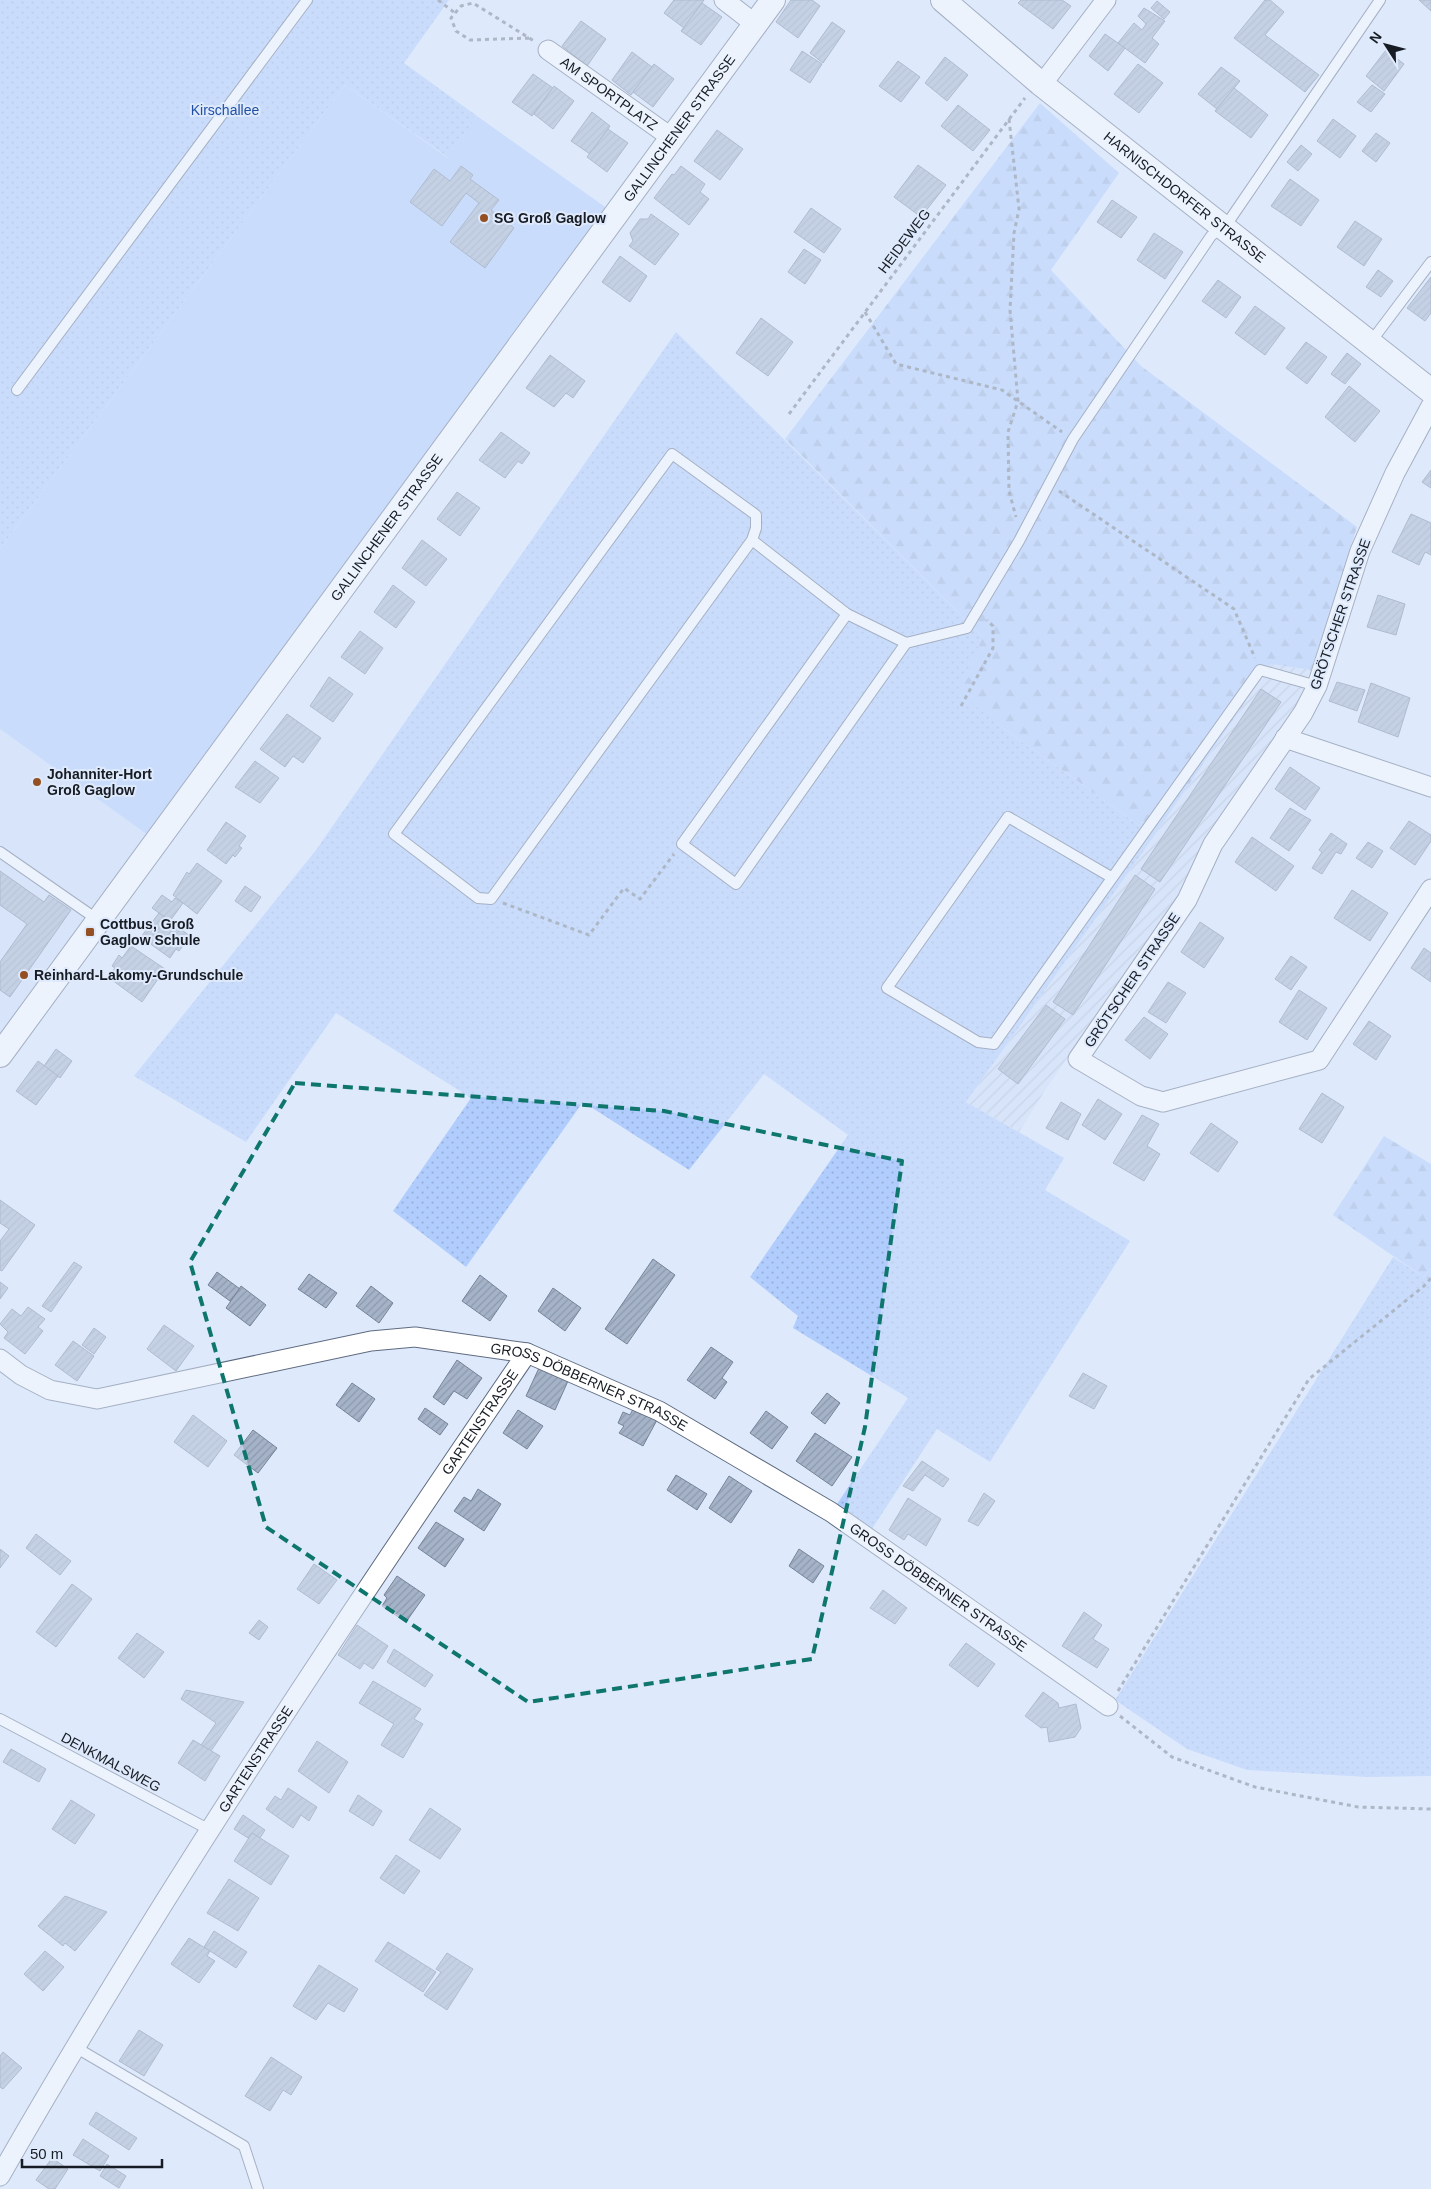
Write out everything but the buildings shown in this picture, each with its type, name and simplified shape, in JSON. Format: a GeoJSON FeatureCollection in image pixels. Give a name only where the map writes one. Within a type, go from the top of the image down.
{"type":"FeatureCollection","features":[{"type":"Feature","properties":{"kind":"street"},"geometry":{"type":"LineString","coordinates":[[724,0],[755,24]]}},
{"type":"Feature","properties":{"kind":"street","name":"GALLINCHENER STRASSE"},"geometry":{"type":"LineString","coordinates":[[0,1055],[772,0]]}},
{"type":"Feature","properties":{"kind":"street","name":"HARNISCHDORFER STRASSE"},"geometry":{"type":"LineString","coordinates":[[943,0],[1040,83],[1431,391]]}},
{"type":"Feature","properties":{"kind":"street"},"geometry":{"type":"LineString","coordinates":[[1040,83],[1049,75],[1106,0]]}},
{"type":"Feature","properties":{"kind":"street","name":"AM SPORTPLATZ"},"geometry":{"type":"LineString","coordinates":[[548,50],[672,138]]}},
{"type":"Feature","properties":{"kind":"street","name":"GRÖTSCHER STRASSE"},"geometry":{"type":"LineString","coordinates":[[1431,406],[1395,473],[1360,551],[1317,686],[1303,713],[1213,844],[1187,900],[1078,1059],[1141,1096],[1163,1102],[1319,1060],[1431,889]]}},
{"type":"Feature","properties":{"kind":"street"},"geometry":{"type":"LineString","coordinates":[[1285,738],[1431,787]]}},
{"type":"Feature","properties":{"kind":"street","name":"GROSS DÖBBERNER STRASSE"},"geometry":{"type":"LineString","coordinates":[[0,1359],[22,1375],[50,1390],[97,1399],[371,1341],[415,1337],[527,1353],[659,1411],[831,1512],[1108,1706]]}},
{"type":"Feature","properties":{"kind":"street","name":"GARTENSTRASSE"},"geometry":{"type":"LineString","coordinates":[[0,2176],[75,2046],[208,1829],[366,1588],[527,1353]]}},
{"type":"Feature","properties":{"kind":"lane"},"geometry":{"type":"LineString","coordinates":[[17,390],[307,0]]}},
{"type":"Feature","properties":{"kind":"lane"},"geometry":{"type":"LineString","coordinates":[[752,540],[847,614],[906,643],[967,628],[1019,541],[1073,439],[1211,236],[1223,227],[1380,0]]}},
{"type":"Feature","properties":{"kind":"lane"},"geometry":{"type":"LineString","coordinates":[[1370,343],[1431,262]]}},
{"type":"Feature","properties":{"kind":"lane"},"geometry":{"type":"LineString","coordinates":[[672,454],[756,515],[756,528],[752,540],[491,899],[478,898],[394,834],[672,454]]}},
{"type":"Feature","properties":{"kind":"lane"},"geometry":{"type":"LineString","coordinates":[[847,614],[682,844],[736,884],[906,643]]}},
{"type":"Feature","properties":{"kind":"lane"},"geometry":{"type":"LineString","coordinates":[[1110,877],[1008,818],[888,988],[978,1042],[994,1044],[1110,877],[1260,670],[1317,686]]}},
{"type":"Feature","properties":{"kind":"lane"},"geometry":{"type":"LineString","coordinates":[[0,852],[98,920]]}},
{"type":"Feature","properties":{"kind":"lane","name":"DENKMALSWEG"},"geometry":{"type":"LineString","coordinates":[[0,1720],[208,1829]]}},
{"type":"Feature","properties":{"kind":"lane"},"geometry":{"type":"LineString","coordinates":[[75,2046],[244,2146],[258,2189]]}},
{"type":"Feature","properties":{"kind":"path"},"geometry":{"type":"LineString","coordinates":[[438,0],[455,13]]}},
{"type":"Feature","properties":{"kind":"path"},"geometry":{"type":"LineString","coordinates":[[529,38],[470,40],[456,31],[451,18],[461,6],[473,3],[529,38],[548,50]]}},
{"type":"Feature","properties":{"kind":"path","name":"HEIDEWEG"},"geometry":{"type":"LineString","coordinates":[[789,414],[1030,90],[1040,83]]}},
{"type":"Feature","properties":{"kind":"path"},"geometry":{"type":"LineString","coordinates":[[1009,119],[1019,209],[1014,233],[1010,310],[1018,402],[1008,432],[1009,491],[1018,526],[1019,541]]}},
{"type":"Feature","properties":{"kind":"path"},"geometry":{"type":"LineString","coordinates":[[865,312],[896,364],[1002,390],[1073,439]]}},
{"type":"Feature","properties":{"kind":"path"},"geometry":{"type":"LineString","coordinates":[[1050,485],[1234,609],[1260,670]]}},
{"type":"Feature","properties":{"kind":"path"},"geometry":{"type":"LineString","coordinates":[[961,706],[993,648],[993,626],[977,612]]}},
{"type":"Feature","properties":{"kind":"path"},"geometry":{"type":"LineString","coordinates":[[491,899],[589,936],[624,888],[640,899],[682,844]]}},
{"type":"Feature","properties":{"kind":"path"},"geometry":{"type":"LineString","coordinates":[[1431,1278],[1424,1286],[1309,1379],[1108,1706],[1172,1757],[1255,1787],[1358,1807],[1431,1809]]}},
{"type":"Feature","properties":{"kind":"highlighted area"},"geometry":{"type":"Polygon","coordinates":[[[295,1083],[664,1111],[902,1161],[865,1427],[812,1659],[528,1702],[266,1527],[190,1262],[295,1083]]]}},
{"type":"Feature","properties":{"kind":"shaded area"},"geometry":{"type":"Polygon","coordinates":[[[1271,664],[1311,670],[1294,710],[1181,892],[1046,1089],[1019,1132],[966,1102],[1154,836],[1271,664]]]}},
{"type":"Feature","properties":{"kind":"shaded area"},"geometry":{"type":"Polygon","coordinates":[[[0,729],[148,835],[0,1041],[0,729]]]}},
{"type":"Feature","properties":{"kind":"green space","name":"Kirschallee"},"geometry":{"type":"Polygon","coordinates":[[[0,0],[449,0],[404,63],[477,116],[449,158],[345,85],[0,549],[0,0]]]}},
{"type":"Feature","properties":{"kind":"green space"},"geometry":{"type":"Polygon","coordinates":[[[345,85],[448,158],[477,116],[608,209],[148,835],[0,729],[0,549],[345,85]]]}},
{"type":"Feature","properties":{"kind":"green space"},"geometry":{"type":"Polygon","coordinates":[[[1040,103],[1119,173],[1051,270],[1141,366],[1357,527],[1311,670],[1271,664],[1154,836],[996,723],[958,691],[983,637],[785,439],[1040,103]]]}},
{"type":"Feature","properties":{"kind":"green space"},"geometry":{"type":"Polygon","coordinates":[[[676,332],[983,637],[996,723],[1154,836],[966,1102],[1064,1158],[1045,1190],[1130,1241],[990,1462],[937,1429],[870,1532],[835,1507],[908,1398],[793,1328],[798,1316],[750,1277],[848,1135],[764,1074],[689,1170],[583,1102],[466,1267],[393,1211],[471,1098],[336,1013],[246,1142],[134,1076],[316,850],[676,332]]]}},
{"type":"Feature","properties":{"kind":"green space"},"geometry":{"type":"Polygon","coordinates":[[[1384,1136],[1431,1164],[1431,1268],[1424,1277],[1333,1215],[1384,1136]]]}},
{"type":"Feature","properties":{"kind":"green space"},"geometry":{"type":"Polygon","coordinates":[[[1393,1257],[1424,1277],[1431,1268],[1431,1776],[1367,1777],[1247,1770],[1187,1749],[1115,1700],[1393,1257]]]}},
{"type":"Feature","properties":{"kind":"place","name":"SG Groß Gaglow"},"geometry":{"type":"Point","coordinates":[484,218]}},
{"type":"Feature","properties":{"kind":"place","name":"Johanniter-Hort Groß Gaglow"},"geometry":{"type":"Point","coordinates":[37,782]}},
{"type":"Feature","properties":{"kind":"place","name":"Cottbus, Groß Gaglow Schule"},"geometry":{"type":"Point","coordinates":[90,932]}},
{"type":"Feature","properties":{"kind":"place","name":"Reinhard-Lakomy-Grundschule"},"geometry":{"type":"Point","coordinates":[24,975]}}]}
